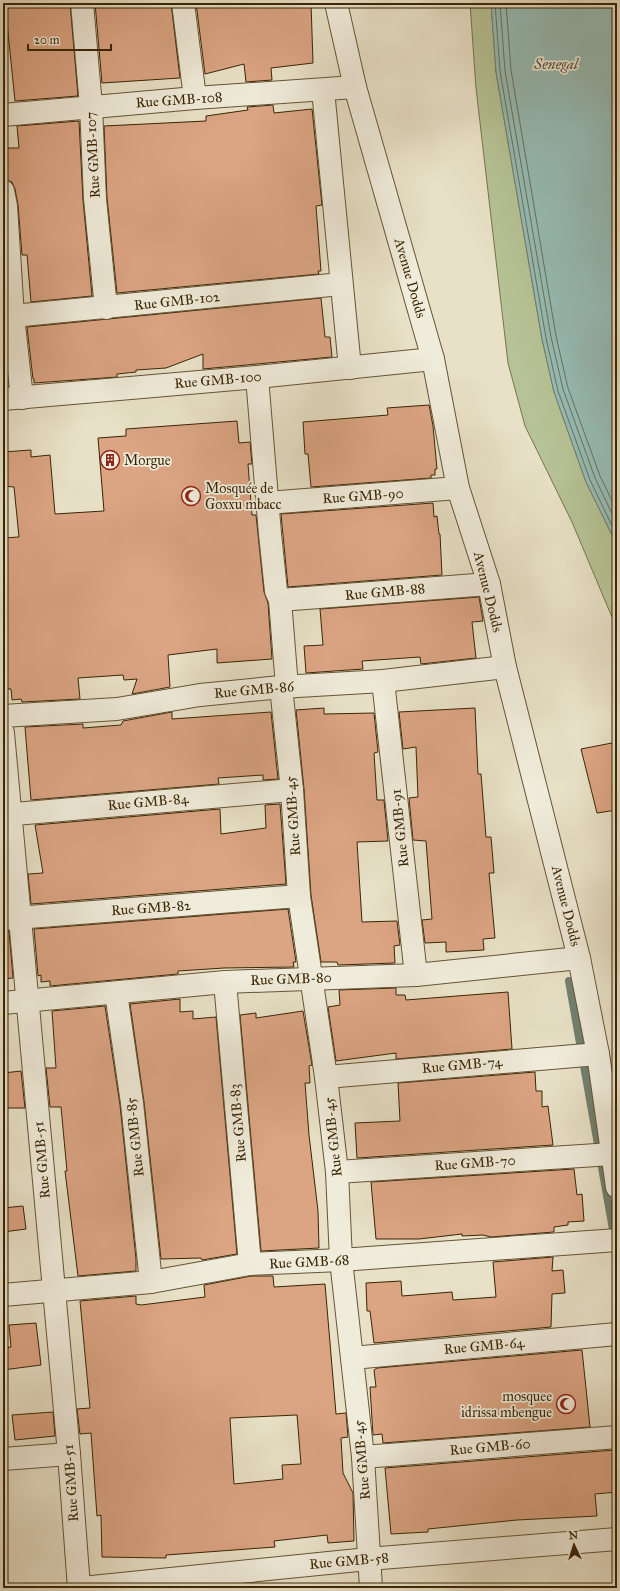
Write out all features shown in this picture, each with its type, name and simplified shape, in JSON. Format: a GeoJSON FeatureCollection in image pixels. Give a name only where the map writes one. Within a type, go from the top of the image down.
{"type":"FeatureCollection","features":[{"type":"Feature","properties":{"kind":"street","name":"Rue GMB-107"},"geometry":{"type":"LineString","coordinates":[[82,3],[91,106],[95,199],[106,308]]}},
{"type":"Feature","properties":{"kind":"street"},"geometry":{"type":"LineString","coordinates":[[183,3],[195,98]]}},
{"type":"Feature","properties":{"kind":"street","name":"Avenue Dodds"},"geometry":{"type":"LineString","coordinates":[[336,3],[355,87],[433,360],[458,488],[489,584],[505,667],[579,958],[598,1054],[617,1187]]}},
{"type":"Feature","properties":{"kind":"street","name":"Rue GMB-108"},"geometry":{"type":"LineString","coordinates":[[3,115],[91,106],[355,87]]}},
{"type":"Feature","properties":{"kind":"street"},"geometry":{"type":"LineString","coordinates":[[323,90],[350,368]]}},
{"type":"Feature","properties":{"kind":"street"},"geometry":{"type":"LineString","coordinates":[[3,191],[13,316],[12,399]]}},
{"type":"Feature","properties":{"kind":"street","name":"Rue GMB-102"},"geometry":{"type":"LineString","coordinates":[[13,316],[341,284]]}},
{"type":"Feature","properties":{"kind":"street","name":"Rue GMB-100"},"geometry":{"type":"LineString","coordinates":[[12,399],[433,360]]}},
{"type":"Feature","properties":{"kind":"street","name":"Rue GMB-45"},"geometry":{"type":"LineString","coordinates":[[257,377],[276,591],[280,600],[284,687],[299,896],[326,1077],[338,1172],[341,1260],[363,1457],[368,1559],[371,1588]]}},
{"type":"Feature","properties":{"kind":"street","name":"Rue GMB-90"},"geometry":{"type":"LineString","coordinates":[[267,503],[458,488]]}},
{"type":"Feature","properties":{"kind":"street","name":"Rue GMB-88"},"geometry":{"type":"LineString","coordinates":[[280,600],[489,584]]}},
{"type":"Feature","properties":{"kind":"street","name":"Rue GMB-86"},"geometry":{"type":"LineString","coordinates":[[3,716],[117,709],[200,695],[284,687],[383,681],[505,667]]}},
{"type":"Feature","properties":{"kind":"street","name":"Rue GMB-91"},"geometry":{"type":"LineString","coordinates":[[383,681],[416,975]]}},
{"type":"Feature","properties":{"kind":"street","name":"Rue GMB-51"},"geometry":{"type":"LineString","coordinates":[[3,733],[12,918],[28,1001],[69,1454],[79,1588]]}},
{"type":"Feature","properties":{"kind":"street","name":"Rue GMB-84"},"geometry":{"type":"LineString","coordinates":[[7,814],[292,790]]}},
{"type":"Feature","properties":{"kind":"street","name":"Rue GMB-82"},"geometry":{"type":"LineString","coordinates":[[12,918],[299,896]]}},
{"type":"Feature","properties":{"kind":"street","name":"Rue GMB-80"},"geometry":{"type":"LineString","coordinates":[[3,1003],[224,982],[310,977],[416,975],[579,958]]}},
{"type":"Feature","properties":{"kind":"street","name":"Rue GMB-83"},"geometry":{"type":"LineString","coordinates":[[224,982],[250,1264]]}},
{"type":"Feature","properties":{"kind":"street","name":"Rue GMB-85"},"geometry":{"type":"LineString","coordinates":[[116,993],[132,1103],[151,1282]]}},
{"type":"Feature","properties":{"kind":"street","name":"Rue GMB-74"},"geometry":{"type":"LineString","coordinates":[[326,1077],[598,1054]]}},
{"type":"Feature","properties":{"kind":"street","name":"Rue GMB-70"},"geometry":{"type":"LineString","coordinates":[[338,1172],[612,1154]]}},
{"type":"Feature","properties":{"kind":"street","name":"Rue GMB-68"},"geometry":{"type":"LineString","coordinates":[[3,1295],[151,1282],[250,1264],[341,1260],[617,1240]]}},
{"type":"Feature","properties":{"kind":"street","name":"Rue GMB-64"},"geometry":{"type":"LineString","coordinates":[[352,1358],[617,1334]]}},
{"type":"Feature","properties":{"kind":"street","name":"Rue GMB-60"},"geometry":{"type":"LineString","coordinates":[[363,1457],[617,1437]]}},
{"type":"Feature","properties":{"kind":"street"},"geometry":{"type":"LineString","coordinates":[[3,1459],[69,1454]]}},
{"type":"Feature","properties":{"kind":"street","name":"Rue GMB-58"},"geometry":{"type":"LineString","coordinates":[[82,1588],[175,1583],[368,1559],[617,1539]]}},
{"type":"Feature","properties":{"kind":"green space"},"geometry":{"type":"Polygon","coordinates":[[[470,3],[491,3],[496,72],[542,339],[554,392],[586,482],[617,545],[617,629],[572,522],[525,426],[508,363],[476,88],[470,3]]]}},
{"type":"Feature","properties":{"kind":"water","name":"Senegal"},"geometry":{"type":"Polygon","coordinates":[[[491,3],[617,3],[617,545],[586,482],[554,392],[542,339],[496,72],[491,3]]]}},
{"type":"Feature","properties":{"kind":"building"},"geometry":{"type":"Polygon","coordinates":[[[5,3],[70,3],[78,96],[15,101],[5,3]]]}},
{"type":"Feature","properties":{"kind":"building"},"geometry":{"type":"Polygon","coordinates":[[[95,3],[171,3],[180,78],[102,83],[95,3]]]}},
{"type":"Feature","properties":{"kind":"building"},"geometry":{"type":"Polygon","coordinates":[[[196,3],[311,3],[313,63],[271,68],[272,80],[246,82],[244,64],[205,74],[196,3]]]}},
{"type":"Feature","properties":{"kind":"building"},"geometry":{"type":"Polygon","coordinates":[[[273,105],[274,113],[312,109],[322,205],[316,206],[321,271],[318,271],[319,274],[117,293],[107,198],[104,126],[206,121],[206,116],[248,110],[247,107],[273,105]]]}},
{"type":"Feature","properties":{"kind":"building"},"geometry":{"type":"Polygon","coordinates":[[[79,121],[83,200],[92,296],[31,302],[27,255],[22,255],[18,205],[15,189],[12,182],[3,179],[3,148],[19,148],[17,126],[79,121]]]}},
{"type":"Feature","properties":{"kind":"building"},"geometry":{"type":"Polygon","coordinates":[[[321,298],[325,337],[330,337],[332,357],[203,369],[203,354],[166,368],[136,370],[136,372],[117,374],[117,377],[34,383],[27,327],[321,298]]]}},
{"type":"Feature","properties":{"kind":"building"},"geometry":{"type":"Polygon","coordinates":[[[3,339],[8,381],[3,381],[3,339]]]}},
{"type":"Feature","properties":{"kind":"building"},"geometry":{"type":"Polygon","coordinates":[[[429,405],[433,426],[437,469],[435,469],[435,475],[431,475],[431,478],[311,487],[308,454],[305,454],[303,422],[388,415],[387,408],[429,405]]]}},
{"type":"Feature","properties":{"kind":"building"},"geometry":{"type":"Polygon","coordinates":[[[237,421],[239,443],[250,442],[252,464],[248,464],[252,515],[256,515],[264,592],[268,603],[272,659],[217,663],[217,649],[168,655],[170,687],[132,694],[137,679],[124,680],[123,675],[78,678],[80,699],[22,702],[21,699],[12,700],[11,689],[4,689],[3,623],[7,623],[3,538],[19,537],[14,487],[3,486],[3,452],[31,450],[31,457],[50,455],[55,514],[104,511],[98,438],[126,436],[126,429],[237,421]]]}},
{"type":"Feature","properties":{"kind":"building"},"geometry":{"type":"Polygon","coordinates":[[[433,503],[434,517],[437,516],[440,534],[442,575],[288,587],[281,514],[433,503]]]}},
{"type":"Feature","properties":{"kind":"building"},"geometry":{"type":"Polygon","coordinates":[[[479,597],[483,621],[472,622],[476,658],[421,664],[420,657],[362,661],[363,669],[306,673],[304,646],[323,645],[320,609],[479,597]]]}},
{"type":"Feature","properties":{"kind":"building"},"geometry":{"type":"Polygon","coordinates":[[[324,708],[324,714],[374,713],[378,752],[374,753],[377,800],[384,800],[388,841],[357,842],[362,922],[397,921],[400,945],[394,946],[395,963],[338,965],[337,962],[321,962],[311,895],[304,789],[296,710],[324,708]]]}},
{"type":"Feature","properties":{"kind":"building"},"geometry":{"type":"Polygon","coordinates":[[[475,708],[478,774],[481,774],[486,837],[491,837],[494,873],[489,873],[495,938],[483,939],[484,950],[446,952],[446,942],[425,943],[422,920],[432,919],[426,841],[413,840],[409,798],[418,797],[416,747],[403,749],[399,712],[475,708]]]}},
{"type":"Feature","properties":{"kind":"building"},"geometry":{"type":"Polygon","coordinates":[[[172,712],[172,719],[271,712],[278,779],[263,780],[263,775],[218,778],[219,784],[31,800],[25,727],[83,724],[83,728],[121,725],[123,721],[172,712]]]}},
{"type":"Feature","properties":{"kind":"building"},"geometry":{"type":"Polygon","coordinates":[[[617,742],[617,810],[597,813],[581,749],[617,742]]]}},
{"type":"Feature","properties":{"kind":"building"},"geometry":{"type":"Polygon","coordinates":[[[280,804],[286,884],[31,904],[28,874],[43,873],[35,825],[220,809],[221,834],[266,828],[265,805],[280,804]]]}},
{"type":"Feature","properties":{"kind":"building"},"geometry":{"type":"Polygon","coordinates":[[[3,876],[6,906],[3,906],[3,876]]]}},
{"type":"Feature","properties":{"kind":"building"},"geometry":{"type":"Polygon","coordinates":[[[288,909],[296,962],[293,962],[294,967],[224,968],[178,971],[178,974],[50,986],[50,981],[41,982],[41,975],[38,976],[34,929],[288,909]]]}},
{"type":"Feature","properties":{"kind":"building"},"geometry":{"type":"Polygon","coordinates":[[[3,931],[9,931],[13,978],[3,979],[3,931]]]}},
{"type":"Feature","properties":{"kind":"building"},"geometry":{"type":"Polygon","coordinates":[[[396,988],[396,995],[405,995],[406,1000],[508,992],[512,1049],[396,1059],[396,1053],[336,1061],[328,1007],[340,1005],[339,990],[396,988]]]}},
{"type":"Feature","properties":{"kind":"building"},"geometry":{"type":"Polygon","coordinates":[[[180,999],[180,1012],[193,1011],[193,1019],[216,1017],[237,1254],[202,1260],[201,1258],[161,1259],[144,1102],[130,1004],[180,999]]]}},
{"type":"Feature","properties":{"kind":"building"},"geometry":{"type":"Polygon","coordinates":[[[105,1006],[120,1105],[136,1271],[78,1276],[65,1171],[67,1171],[61,1107],[50,1107],[46,1068],[56,1068],[52,1011],[105,1006]]]}},
{"type":"Feature","properties":{"kind":"building"},"geometry":{"type":"Polygon","coordinates":[[[303,1011],[312,1065],[309,1066],[310,1083],[305,1083],[309,1135],[318,1211],[319,1248],[261,1251],[240,1015],[256,1013],[256,1018],[303,1011]]]}},
{"type":"Feature","properties":{"kind":"building"},"geometry":{"type":"Polygon","coordinates":[[[21,1071],[25,1108],[4,1108],[3,1073],[21,1071]]]}},
{"type":"Feature","properties":{"kind":"building"},"geometry":{"type":"Polygon","coordinates":[[[535,1072],[536,1091],[542,1091],[542,1107],[548,1106],[553,1145],[357,1158],[355,1123],[400,1121],[398,1083],[535,1072]]]}},
{"type":"Feature","properties":{"kind":"building"},"geometry":{"type":"Polygon","coordinates":[[[574,1169],[577,1195],[582,1194],[584,1221],[568,1222],[568,1225],[554,1227],[554,1232],[491,1237],[483,1235],[462,1236],[462,1234],[419,1239],[376,1239],[371,1182],[574,1169]]]}},
{"type":"Feature","properties":{"kind":"building"},"geometry":{"type":"Polygon","coordinates":[[[23,1206],[26,1229],[3,1232],[3,1208],[23,1206]]]}},
{"type":"Feature","properties":{"kind":"building"},"geometry":{"type":"Polygon","coordinates":[[[553,1257],[552,1271],[563,1270],[565,1293],[552,1294],[551,1327],[374,1343],[370,1311],[367,1311],[366,1283],[401,1281],[402,1296],[452,1292],[453,1300],[496,1297],[493,1262],[553,1257]]]}},
{"type":"Feature","properties":{"kind":"building"},"geometry":{"type":"Polygon","coordinates":[[[251,1276],[273,1276],[274,1287],[325,1284],[336,1414],[346,1413],[348,1437],[341,1438],[343,1473],[353,1493],[354,1541],[328,1543],[327,1535],[274,1541],[275,1547],[166,1555],[166,1558],[102,1557],[101,1515],[97,1516],[91,1433],[80,1434],[77,1409],[90,1408],[80,1301],[136,1296],[136,1304],[141,1305],[205,1297],[204,1285],[251,1276]],[[297,1415],[230,1418],[234,1484],[283,1479],[282,1465],[301,1464],[297,1415]]]}},
{"type":"Feature","properties":{"kind":"building"},"geometry":{"type":"Polygon","coordinates":[[[36,1323],[41,1365],[3,1370],[3,1348],[11,1347],[9,1325],[36,1323]]]}},
{"type":"Feature","properties":{"kind":"building"},"geometry":{"type":"Polygon","coordinates":[[[582,1350],[590,1427],[383,1443],[382,1434],[373,1435],[370,1387],[376,1387],[374,1370],[377,1368],[582,1350]]]}},
{"type":"Feature","properties":{"kind":"building"},"geometry":{"type":"Polygon","coordinates":[[[53,1412],[55,1436],[15,1440],[12,1415],[53,1412]]]}},
{"type":"Feature","properties":{"kind":"building"},"geometry":{"type":"Polygon","coordinates":[[[615,1450],[615,1452],[617,1451],[617,1492],[595,1494],[597,1516],[517,1520],[428,1529],[428,1532],[391,1534],[385,1468],[615,1450]]]}},
{"type":"Feature","properties":{"kind":"waterway"},"geometry":{"type":"LineString","coordinates":[[569,981],[617,1252]]}},
{"type":"Feature","properties":{"kind":"place","name":"Morgue"},"geometry":{"type":"Point","coordinates":[110,460]}},
{"type":"Feature","properties":{"kind":"place","name":"Mosquée de Goxxu mbacc"},"geometry":{"type":"Point","coordinates":[191,496]}},
{"type":"Feature","properties":{"kind":"place","name":"mosquee idrissa mbengue"},"geometry":{"type":"Point","coordinates":[566,1404]}}]}
